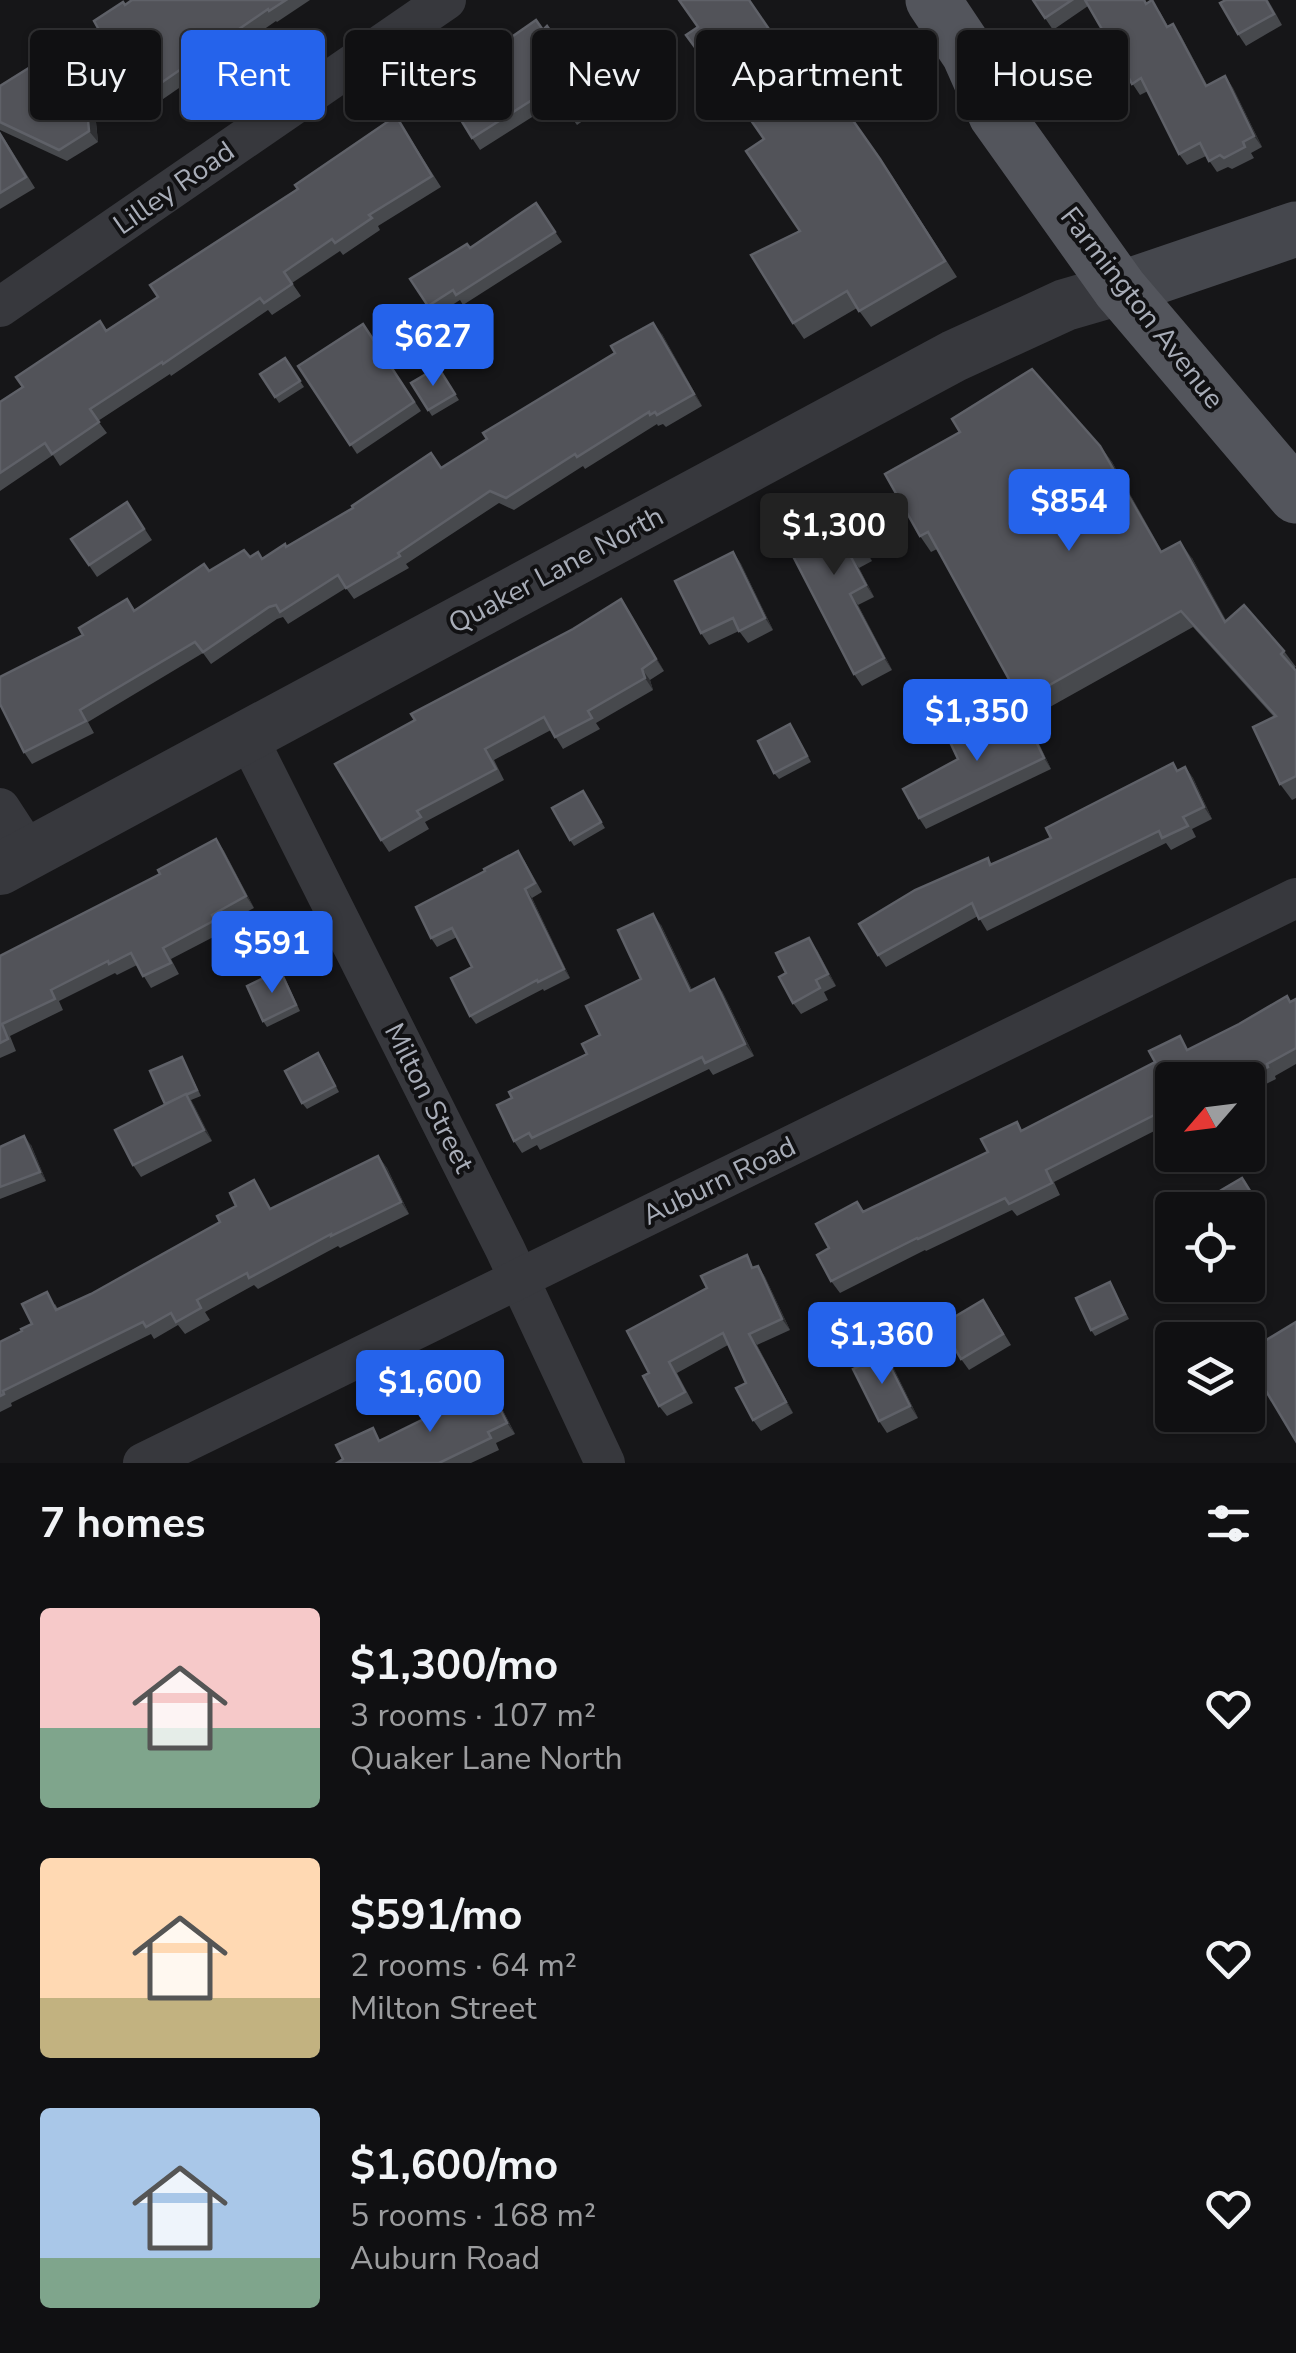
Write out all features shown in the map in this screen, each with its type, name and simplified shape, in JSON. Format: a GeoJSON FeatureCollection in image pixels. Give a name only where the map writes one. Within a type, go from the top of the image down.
{"type":"FeatureCollection","features":[{"type":"Feature","properties":{"kind":"main road","name":"Farmington Avenue"},"geometry":{"type":"LineString","coordinates":[[892,0],[944,77],[957,86]]}},
{"type":"Feature","properties":{"kind":"main road","name":"Farmington Avenue"},"geometry":{"type":"LineString","coordinates":[[933,0],[957,36]]}},
{"type":"Feature","properties":{"kind":"main road","name":"Farmington Avenue"},"geometry":{"type":"LineString","coordinates":[[1000,120],[1120,289],[1296,496]]}},
{"type":"Feature","properties":{"kind":"main road"},"geometry":{"type":"LineString","coordinates":[[1120,289],[1296,228]]}},
{"type":"Feature","properties":{"kind":"street","name":"Lilley Road"},"geometry":{"type":"LineString","coordinates":[[0,308],[446,0]]}},
{"type":"Feature","properties":{"kind":"street","name":"Quaker Lane North"},"geometry":{"type":"LineString","coordinates":[[15,862],[954,356],[1065,305],[1120,289]]}},
{"type":"Feature","properties":{"kind":"street","name":"Milton Street"},"geometry":{"type":"LineString","coordinates":[[247,736],[520,1279],[605,1463]]}},
{"type":"Feature","properties":{"kind":"street"},"geometry":{"type":"LineString","coordinates":[[0,808],[15,862]]}},
{"type":"Feature","properties":{"kind":"street","name":"Auburn Road"},"geometry":{"type":"LineString","coordinates":[[142,1463],[1296,898]]}},
{"type":"Feature","properties":{"kind":"building"},"geometry":{"type":"Polygon","coordinates":[[[132,0],[286,0],[238,30],[181,30],[181,69],[161,83],[161,30],[99,30],[94,21],[123,2],[125,5],[132,0]]]}},
{"type":"Feature","properties":{"kind":"building"},"geometry":{"type":"Polygon","coordinates":[[[679,0],[749,0],[770,30],[696,30],[696,49],[686,35],[698,27],[679,0]]]}},
{"type":"Feature","properties":{"kind":"building"},"geometry":{"type":"Polygon","coordinates":[[[1033,0],[1072,0],[1045,18],[1033,0]]]}},
{"type":"Feature","properties":{"kind":"building"},"geometry":{"type":"Polygon","coordinates":[[[1085,0],[1144,0],[1146,4],[1152,0],[1167,27],[1173,24],[1206,86],[1225,76],[1254,136],[1243,142],[1245,147],[1224,158],[1220,155],[1209,161],[1200,143],[1179,154],[1141,78],[1132,84],[1128,76],[1128,30],[1102,30],[1085,0]]]}},
{"type":"Feature","properties":{"kind":"building"},"geometry":{"type":"Polygon","coordinates":[[[1266,0],[1274,14],[1238,34],[1220,3],[1266,0]]]}},
{"type":"Feature","properties":{"kind":"building"},"geometry":{"type":"Polygon","coordinates":[[[536,20],[543,30],[532,30],[532,100],[512,113],[512,37],[536,20]]]}},
{"type":"Feature","properties":{"kind":"building"},"geometry":{"type":"Polygon","coordinates":[[[30,67],[30,120],[88,120],[89,131],[59,150],[0,122],[0,86],[30,67]]]}},
{"type":"Feature","properties":{"kind":"building"},"geometry":{"type":"Polygon","coordinates":[[[390,120],[398,120],[432,176],[369,215],[372,218],[335,243],[332,239],[284,272],[292,284],[264,303],[260,298],[90,409],[99,422],[52,454],[45,443],[0,473],[0,402],[23,387],[16,377],[100,321],[106,331],[158,297],[150,285],[298,189],[295,185],[390,120]]]}},
{"type":"Feature","properties":{"kind":"building"},"geometry":{"type":"Polygon","coordinates":[[[461,120],[500,120],[472,138],[461,120]]]}},
{"type":"Feature","properties":{"kind":"building"},"geometry":{"type":"Polygon","coordinates":[[[751,120],[853,120],[945,261],[859,311],[847,291],[793,323],[751,255],[800,231],[746,151],[764,139],[751,120]]]}},
{"type":"Feature","properties":{"kind":"building"},"geometry":{"type":"Polygon","coordinates":[[[0,134],[26,177],[0,193],[0,134]]]}},
{"type":"Feature","properties":{"kind":"building"},"geometry":{"type":"Polygon","coordinates":[[[536,203],[555,232],[456,295],[453,290],[428,306],[410,279],[467,244],[470,248],[536,203]]]}},
{"type":"Feature","properties":{"kind":"building"},"geometry":{"type":"Polygon","coordinates":[[[653,323],[694,394],[657,415],[649,412],[506,498],[490,491],[398,553],[400,556],[346,588],[338,575],[280,612],[276,605],[269,607],[203,652],[195,642],[80,710],[86,721],[24,752],[0,704],[0,677],[83,635],[79,628],[127,599],[134,611],[204,564],[209,571],[244,550],[250,557],[258,552],[262,559],[285,544],[286,547],[353,508],[431,453],[441,468],[487,439],[483,433],[615,353],[611,346],[653,323]]]}},
{"type":"Feature","properties":{"kind":"building"},"geometry":{"type":"Polygon","coordinates":[[[363,324],[414,402],[350,445],[298,366],[363,324]]]}},
{"type":"Feature","properties":{"kind":"building"},"geometry":{"type":"Polygon","coordinates":[[[285,358],[300,381],[275,397],[260,374],[285,358]]]}},
{"type":"Feature","properties":{"kind":"building"},"geometry":{"type":"Polygon","coordinates":[[[438,367],[455,394],[428,410],[411,383],[438,367]]]}},
{"type":"Feature","properties":{"kind":"building"},"geometry":{"type":"Polygon","coordinates":[[[1032,369],[1100,446],[1161,552],[1180,542],[1225,622],[1244,605],[1284,651],[1281,654],[1296,671],[1296,776],[1280,784],[1253,727],[1276,716],[1181,611],[1021,701],[928,532],[920,536],[885,474],[960,432],[952,419],[1032,369]]]}},
{"type":"Feature","properties":{"kind":"building"},"geometry":{"type":"Polygon","coordinates":[[[836,498],[864,550],[851,557],[866,585],[850,594],[884,658],[854,674],[779,529],[836,498]]]}},
{"type":"Feature","properties":{"kind":"building"},"geometry":{"type":"Polygon","coordinates":[[[127,502],[144,529],[89,565],[71,539],[127,502]]]}},
{"type":"Feature","properties":{"kind":"building"},"geometry":{"type":"Polygon","coordinates":[[[733,552],[765,618],[739,631],[733,618],[701,633],[675,581],[733,552]]]}},
{"type":"Feature","properties":{"kind":"building"},"geometry":{"type":"Polygon","coordinates":[[[621,599],[656,659],[642,669],[645,678],[588,711],[592,718],[555,737],[544,717],[485,749],[496,769],[417,811],[421,817],[381,840],[335,764],[415,720],[411,714],[573,629],[621,599]]]}},
{"type":"Feature","properties":{"kind":"building"},"geometry":{"type":"Polygon","coordinates":[[[1021,710],[1044,758],[919,818],[903,789],[958,759],[951,744],[1021,710]]]}},
{"type":"Feature","properties":{"kind":"building"},"geometry":{"type":"Polygon","coordinates":[[[790,724],[807,756],[774,773],[758,741],[790,724]]]}},
{"type":"Feature","properties":{"kind":"building"},"geometry":{"type":"Polygon","coordinates":[[[1173,763],[1177,771],[1185,767],[1204,807],[1183,817],[1188,826],[1162,838],[1159,831],[979,919],[972,903],[878,955],[859,924],[915,890],[988,858],[990,865],[1051,838],[1046,828],[1173,763]]]}},
{"type":"Feature","properties":{"kind":"building"},"geometry":{"type":"Polygon","coordinates":[[[583,791],[601,822],[570,840],[552,808],[583,791]]]}},
{"type":"Feature","properties":{"kind":"building"},"geometry":{"type":"Polygon","coordinates":[[[216,839],[246,896],[212,915],[215,920],[163,948],[171,963],[143,976],[131,953],[51,990],[55,999],[2,1024],[8,1039],[0,1043],[0,956],[160,874],[158,870],[216,839]]]}},
{"type":"Feature","properties":{"kind":"building"},"geometry":{"type":"Polygon","coordinates":[[[518,851],[535,883],[525,889],[564,969],[470,1016],[451,978],[472,967],[452,928],[431,938],[416,907],[518,851]]]}},
{"type":"Feature","properties":{"kind":"building"},"geometry":{"type":"Polygon","coordinates":[[[653,914],[690,991],[714,979],[745,1044],[705,1063],[702,1057],[532,1138],[529,1133],[514,1141],[497,1105],[512,1098],[509,1092],[587,1054],[582,1044],[600,1035],[586,1006],[641,979],[618,930],[653,914]]]}},
{"type":"Feature","properties":{"kind":"building"},"geometry":{"type":"Polygon","coordinates":[[[809,938],[828,974],[816,980],[820,988],[793,1003],[779,977],[786,973],[776,953],[809,938]]]}},
{"type":"Feature","properties":{"kind":"building"},"geometry":{"type":"Polygon","coordinates":[[[280,970],[296,1005],[263,1021],[247,986],[280,970]]]}},
{"type":"Feature","properties":{"kind":"building"},"geometry":{"type":"Polygon","coordinates":[[[1287,996],[1290,1002],[1296,999],[1296,1048],[1265,1068],[1265,1062],[1155,1062],[1149,1051],[1180,1036],[1187,1050],[1287,996]]]}},
{"type":"Feature","properties":{"kind":"building"},"geometry":{"type":"Polygon","coordinates":[[[318,1053],[335,1086],[302,1103],[285,1071],[318,1053]]]}},
{"type":"Feature","properties":{"kind":"building"},"geometry":{"type":"Polygon","coordinates":[[[182,1057],[197,1090],[165,1104],[150,1071],[182,1057]]]}},
{"type":"Feature","properties":{"kind":"building"},"geometry":{"type":"Polygon","coordinates":[[[1155,1062],[1155,1115],[1046,1170],[1052,1183],[1009,1204],[1005,1198],[831,1281],[817,1255],[829,1248],[816,1224],[857,1202],[863,1212],[988,1152],[981,1139],[1017,1122],[1021,1131],[1155,1062]]]}},
{"type":"Feature","properties":{"kind":"building"},"geometry":{"type":"Polygon","coordinates":[[[186,1094],[204,1130],[133,1165],[115,1130],[186,1094]]]}},
{"type":"Feature","properties":{"kind":"building"},"geometry":{"type":"Polygon","coordinates":[[[24,1136],[40,1172],[0,1187],[0,1147],[24,1136]]]}},
{"type":"Feature","properties":{"kind":"building"},"geometry":{"type":"Polygon","coordinates":[[[378,1156],[401,1202],[249,1278],[247,1273],[197,1300],[201,1308],[176,1322],[171,1313],[146,1327],[143,1322],[3,1391],[0,1396],[0,1342],[32,1324],[22,1304],[47,1292],[56,1310],[91,1294],[220,1222],[217,1216],[236,1206],[230,1193],[254,1180],[270,1209],[378,1156]]]}},
{"type":"Feature","properties":{"kind":"building"},"geometry":{"type":"Polygon","coordinates":[[[1242,1178],[1251,1192],[1218,1192],[1242,1178]]]}},
{"type":"Feature","properties":{"kind":"building"},"geometry":{"type":"Polygon","coordinates":[[[747,1255],[752,1268],[758,1266],[782,1319],[749,1334],[786,1402],[753,1420],[736,1388],[746,1383],[723,1333],[669,1362],[685,1392],[659,1406],[643,1376],[649,1373],[627,1331],[707,1288],[701,1276],[747,1255]]]}},
{"type":"Feature","properties":{"kind":"building"},"geometry":{"type":"Polygon","coordinates":[[[1110,1282],[1125,1314],[1091,1330],[1076,1298],[1110,1282]]]}},
{"type":"Feature","properties":{"kind":"building"},"geometry":{"type":"Polygon","coordinates":[[[983,1300],[1003,1334],[961,1359],[941,1325],[983,1300]]]}},
{"type":"Feature","properties":{"kind":"building"},"geometry":{"type":"Polygon","coordinates":[[[1296,1322],[1296,1441],[1265,1389],[1265,1341],[1296,1322]]]}},
{"type":"Feature","properties":{"kind":"building"},"geometry":{"type":"Polygon","coordinates":[[[884,1354],[910,1406],[879,1421],[853,1369],[884,1354]]]}},
{"type":"Feature","properties":{"kind":"building"},"geometry":{"type":"Polygon","coordinates":[[[489,1387],[507,1423],[488,1432],[491,1438],[439,1463],[337,1463],[343,1459],[336,1445],[373,1428],[379,1441],[489,1387]]]}}]}
